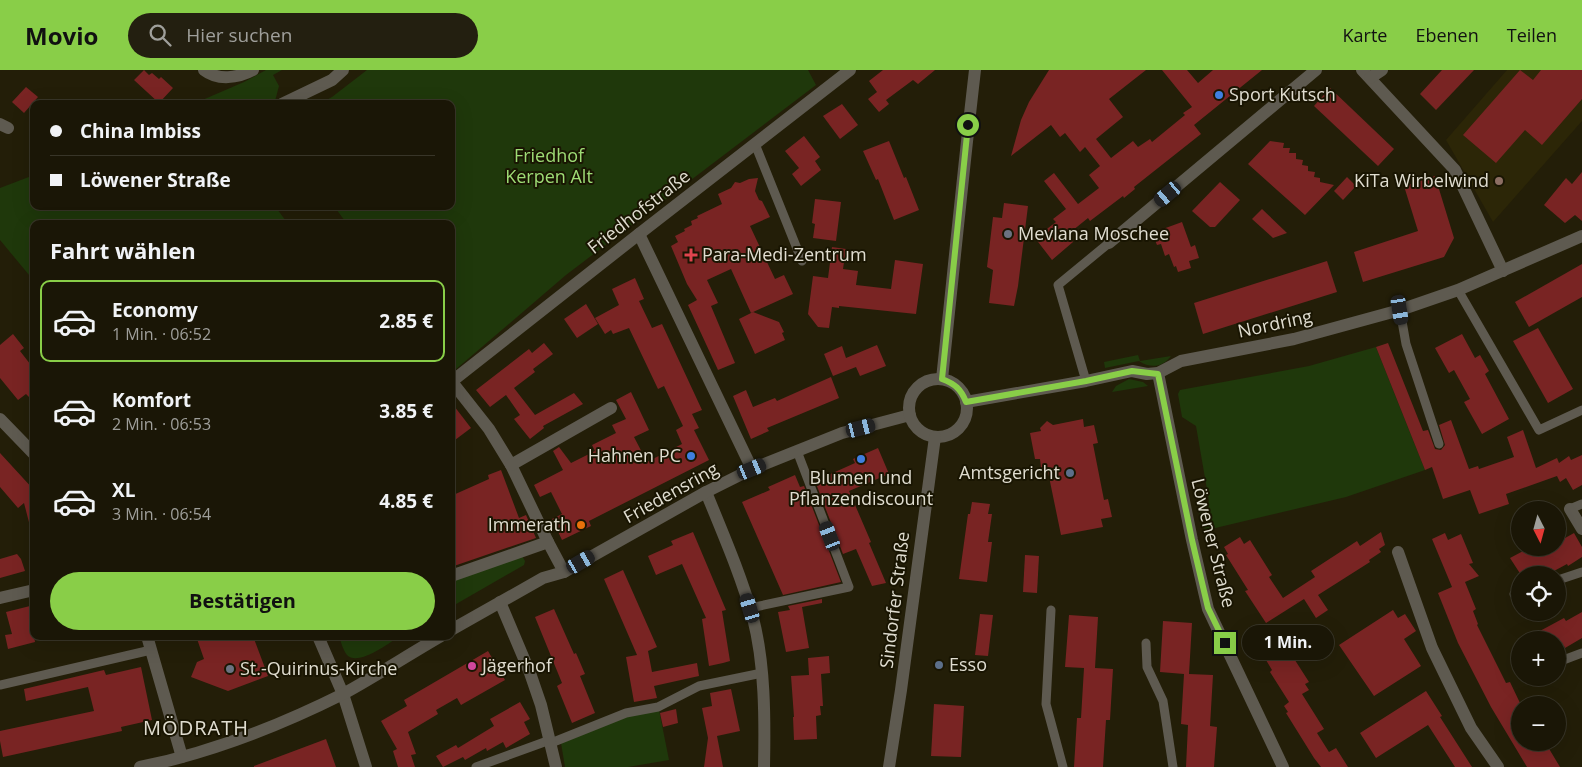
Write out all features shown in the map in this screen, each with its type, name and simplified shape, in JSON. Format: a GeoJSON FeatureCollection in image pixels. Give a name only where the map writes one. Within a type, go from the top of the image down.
{"type":"FeatureCollection","features":[{"type":"Feature","properties":{"kind":"street"},"geometry":{"type":"LineString","coordinates":[[204,70],[208,73],[227,78],[253,70]]}},
{"type":"Feature","properties":{"kind":"street"},"geometry":{"type":"LineString","coordinates":[[290,100],[332,80],[343,70]]}},
{"type":"Feature","properties":{"kind":"street","name":"Friedhofstraße"},"geometry":{"type":"LineString","coordinates":[[455,379],[850,70]]}},
{"type":"Feature","properties":{"kind":"street"},"geometry":{"type":"LineString","coordinates":[[942,379],[962,180],[976,70]]}},
{"type":"Feature","properties":{"kind":"street"},"geometry":{"type":"LineString","coordinates":[[1109,244],[1316,70]]}},
{"type":"Feature","properties":{"kind":"street"},"geometry":{"type":"LineString","coordinates":[[1382,70],[1366,74],[1455,170],[1503,271]]}},
{"type":"Feature","properties":{"kind":"street"},"geometry":{"type":"LineString","coordinates":[[638,234],[752,469]]}},
{"type":"Feature","properties":{"kind":"street","name":"Nordring"},"geometry":{"type":"LineString","coordinates":[[1158,374],[1181,361],[1294,339],[1400,310],[1458,290],[1582,236]]}},
{"type":"Feature","properties":{"kind":"street"},"geometry":{"type":"LineString","coordinates":[[966,402],[1132,371],[1158,374]]}},
{"type":"Feature","properties":{"kind":"street","name":"Löwener Straße"},"geometry":{"type":"LineString","coordinates":[[1158,374],[1208,608],[1283,767]]}},
{"type":"Feature","properties":{"kind":"street"},"geometry":{"type":"LineString","coordinates":[[942,379],[953,383],[962,391],[966,402],[964,420],[952,434],[934,437],[924,434],[915,427],[910,415],[910,398],[922,383],[942,379]]}},
{"type":"Feature","properties":{"kind":"street"},"geometry":{"type":"LineString","coordinates":[[455,387],[489,429],[510,465],[564,572]]}},
{"type":"Feature","properties":{"kind":"street"},"geometry":{"type":"LineString","coordinates":[[510,465],[611,408]]}},
{"type":"Feature","properties":{"kind":"street","name":"Friedensring"},"geometry":{"type":"LineString","coordinates":[[455,628],[543,578],[564,572],[706,492],[752,469],[842,433],[910,415]]}},
{"type":"Feature","properties":{"kind":"street"},"geometry":{"type":"LineString","coordinates":[[0,419],[30,450]]}},
{"type":"Feature","properties":{"kind":"street","name":"Sindorfer Straße"},"geometry":{"type":"LineString","coordinates":[[889,767],[934,437]]}},
{"type":"Feature","properties":{"kind":"street"},"geometry":{"type":"LineString","coordinates":[[706,492],[741,580],[753,620],[762,673],[764,767]]}},
{"type":"Feature","properties":{"kind":"street"},"geometry":{"type":"LineString","coordinates":[[1570,510],[1582,529]]}},
{"type":"Feature","properties":{"kind":"street"},"geometry":{"type":"LineString","coordinates":[[455,575],[548,542]]}},
{"type":"Feature","properties":{"kind":"street"},"geometry":{"type":"LineString","coordinates":[[1398,552],[1432,648],[1471,728],[1498,767]]}},
{"type":"Feature","properties":{"kind":"street"},"geometry":{"type":"LineString","coordinates":[[0,598],[30,591]]}},
{"type":"Feature","properties":{"kind":"street"},"geometry":{"type":"LineString","coordinates":[[500,602],[530,673],[541,705],[556,767]]}},
{"type":"Feature","properties":{"kind":"street"},"geometry":{"type":"LineString","coordinates":[[148,640],[182,757]]}},
{"type":"Feature","properties":{"kind":"street"},"geometry":{"type":"LineString","coordinates":[[320,640],[343,694],[366,767]]}},
{"type":"Feature","properties":{"kind":"street"},"geometry":{"type":"LineString","coordinates":[[140,767],[157,765],[251,735],[343,694],[434,640]]}},
{"type":"Feature","properties":{"kind":"lane"},"geometry":{"type":"LineString","coordinates":[[755,144],[802,261]]}},
{"type":"Feature","properties":{"kind":"lane"},"geometry":{"type":"LineString","coordinates":[[1086,381],[1058,285],[1109,244]]}},
{"type":"Feature","properties":{"kind":"lane"},"geometry":{"type":"LineString","coordinates":[[1458,290],[1539,430],[1582,410]]}},
{"type":"Feature","properties":{"kind":"lane"},"geometry":{"type":"LineString","coordinates":[[1400,310],[1406,344],[1439,444]]}},
{"type":"Feature","properties":{"kind":"lane"},"geometry":{"type":"LineString","coordinates":[[750,608],[849,587],[797,450]]}},
{"type":"Feature","properties":{"kind":"lane"},"geometry":{"type":"LineString","coordinates":[[1570,510],[1582,504]]}},
{"type":"Feature","properties":{"kind":"lane"},"geometry":{"type":"LineString","coordinates":[[1566,577],[1582,572]]}},
{"type":"Feature","properties":{"kind":"lane"},"geometry":{"type":"LineString","coordinates":[[1051,610],[1046,704],[1063,767]]}},
{"type":"Feature","properties":{"kind":"lane"},"geometry":{"type":"LineString","coordinates":[[1146,643],[1147,667],[1163,701],[1173,767]]}},
{"type":"Feature","properties":{"kind":"lane"},"geometry":{"type":"LineString","coordinates":[[0,685],[151,650]]}},
{"type":"Feature","properties":{"kind":"lane"},"geometry":{"type":"LineString","coordinates":[[1566,659],[1582,653]]}},
{"type":"Feature","properties":{"kind":"lane"},"geometry":{"type":"LineString","coordinates":[[476,767],[550,742],[626,713],[658,707],[699,686],[762,673]]}},
{"type":"Feature","properties":{"kind":"shaded area","name":"KiTa Wirbelwind"},"geometry":{"type":"Polygon","coordinates":[[[1507,70],[1582,70],[1582,121],[1493,222],[1446,140],[1507,70]]]}},
{"type":"Feature","properties":{"kind":"green space"},"geometry":{"type":"Polygon","coordinates":[[[266,70],[282,70],[273,75],[279,86],[275,100],[202,100],[266,70]]]}},
{"type":"Feature","properties":{"kind":"green space","name":"Friedhof Kerpen Alt"},"geometry":{"type":"Polygon","coordinates":[[[367,70],[808,70],[816,85],[566,275],[455,370],[455,220],[344,220],[337,210],[455,210],[455,100],[326,100],[367,70]]]}},
{"type":"Feature","properties":{"kind":"green space"},"geometry":{"type":"Polygon","coordinates":[[[30,177],[30,210],[278,210],[285,220],[30,220],[30,276],[0,240],[0,188],[30,177]]]}},
{"type":"Feature","properties":{"kind":"green space"},"geometry":{"type":"Polygon","coordinates":[[[1376,347],[1425,470],[1346,497],[1207,530],[1201,526],[1199,514],[1209,501],[1196,426],[1182,417],[1178,394],[1180,390],[1309,366],[1376,347]]]}},
{"type":"Feature","properties":{"kind":"green space"},"geometry":{"type":"Polygon","coordinates":[[[1138,355],[1140,361],[1171,356],[1161,365],[1156,366],[1143,364],[1139,361],[1105,368],[1104,362],[1138,355]]]}},
{"type":"Feature","properties":{"kind":"green space"},"geometry":{"type":"Polygon","coordinates":[[[1129,379],[1143,382],[1148,386],[1112,392],[1116,386],[1129,379]]]}},
{"type":"Feature","properties":{"kind":"green space"},"geometry":{"type":"Polygon","coordinates":[[[522,556],[525,561],[524,565],[455,605],[455,580],[522,556]]]}},
{"type":"Feature","properties":{"kind":"green space"},"geometry":{"type":"Polygon","coordinates":[[[340,640],[394,640],[373,653],[358,658],[352,658],[347,655],[340,640]]]}},
{"type":"Feature","properties":{"kind":"green space"},"geometry":{"type":"Polygon","coordinates":[[[659,710],[669,760],[628,767],[565,767],[561,743],[625,716],[659,710]]]}},
{"type":"Feature","properties":{"kind":"building"},"geometry":{"type":"Polygon","coordinates":[[[144,70],[149,75],[152,73],[159,79],[161,77],[173,88],[162,100],[156,100],[134,80],[144,70]]]}},
{"type":"Feature","properties":{"kind":"building"},"geometry":{"type":"Polygon","coordinates":[[[883,70],[935,70],[918,84],[913,80],[886,100],[889,104],[879,112],[868,99],[877,92],[869,81],[883,70]]]}},
{"type":"Feature","properties":{"kind":"building"},"geometry":{"type":"Polygon","coordinates":[[[1049,70],[1146,70],[1109,99],[1123,117],[1096,139],[1111,158],[1133,141],[1138,147],[1150,139],[1152,142],[1192,107],[1162,70],[1187,70],[1198,83],[1213,70],[1262,70],[1194,125],[1201,134],[1134,187],[1135,189],[1124,198],[1123,196],[1090,221],[1088,218],[1067,235],[1073,242],[1052,260],[1035,238],[1056,222],[1053,219],[1066,209],[1044,181],[1054,173],[1078,204],[1099,188],[1089,175],[1100,166],[1085,147],[1080,152],[1065,133],[1060,137],[1051,125],[1011,156],[1021,120],[1029,102],[1049,70]]]}},
{"type":"Feature","properties":{"kind":"building"},"geometry":{"type":"Polygon","coordinates":[[[1442,70],[1474,70],[1436,110],[1420,94],[1442,70]]]}},
{"type":"Feature","properties":{"kind":"building"},"geometry":{"type":"Polygon","coordinates":[[[1520,70],[1533,80],[1541,70],[1582,70],[1582,99],[1542,145],[1525,130],[1496,163],[1463,135],[1520,70]]]}},
{"type":"Feature","properties":{"kind":"building"},"geometry":{"type":"Polygon","coordinates":[[[26,87],[38,97],[35,100],[30,100],[30,106],[24,113],[12,102],[26,87]]]}},
{"type":"Feature","properties":{"kind":"building"},"geometry":{"type":"Polygon","coordinates":[[[1330,88],[1394,149],[1378,166],[1314,106],[1330,88]]]}},
{"type":"Feature","properties":{"kind":"building"},"geometry":{"type":"Polygon","coordinates":[[[842,104],[858,125],[840,139],[823,116],[842,104]]]}},
{"type":"Feature","properties":{"kind":"building"},"geometry":{"type":"Polygon","coordinates":[[[804,136],[820,157],[815,161],[821,170],[801,186],[792,174],[799,168],[785,151],[804,136]]]}},
{"type":"Feature","properties":{"kind":"building"},"geometry":{"type":"Polygon","coordinates":[[[889,141],[919,210],[894,220],[878,179],[876,180],[863,151],[889,141]]]}},
{"type":"Feature","properties":{"kind":"building"},"geometry":{"type":"Polygon","coordinates":[[[1270,141],[1284,143],[1283,148],[1290,148],[1289,153],[1296,153],[1296,159],[1303,160],[1302,165],[1308,166],[1308,171],[1315,172],[1314,177],[1320,178],[1320,182],[1334,185],[1305,215],[1248,164],[1270,141]]]}},
{"type":"Feature","properties":{"kind":"building"},"geometry":{"type":"Polygon","coordinates":[[[1582,172],[1582,221],[1575,215],[1565,223],[1544,205],[1566,178],[1572,184],[1582,172]]]}},
{"type":"Feature","properties":{"kind":"building"},"geometry":{"type":"Polygon","coordinates":[[[1435,176],[1454,238],[1444,257],[1363,282],[1354,252],[1418,231],[1404,186],[1435,176]]]}},
{"type":"Feature","properties":{"kind":"building"},"geometry":{"type":"Polygon","coordinates":[[[1347,177],[1356,186],[1343,200],[1334,191],[1347,177]]]}},
{"type":"Feature","properties":{"kind":"building"},"geometry":{"type":"Polygon","coordinates":[[[758,178],[755,191],[770,217],[750,226],[775,279],[784,275],[793,294],[751,313],[731,269],[707,280],[718,303],[711,306],[735,363],[718,370],[688,305],[697,300],[687,284],[671,246],[678,242],[675,236],[692,225],[691,221],[698,218],[697,216],[722,204],[718,194],[731,188],[735,182],[740,183],[758,178]]]}},
{"type":"Feature","properties":{"kind":"building"},"geometry":{"type":"Polygon","coordinates":[[[1220,182],[1240,200],[1215,227],[1210,227],[1192,211],[1220,182]]]}},
{"type":"Feature","properties":{"kind":"building"},"geometry":{"type":"Polygon","coordinates":[[[815,199],[841,202],[836,241],[813,238],[815,224],[812,223],[815,199]]]}},
{"type":"Feature","properties":{"kind":"building"},"geometry":{"type":"Polygon","coordinates":[[[1004,203],[1028,206],[1014,306],[989,303],[993,270],[987,267],[993,217],[1002,218],[1004,203]]]}},
{"type":"Feature","properties":{"kind":"building"},"geometry":{"type":"Polygon","coordinates":[[[1262,209],[1287,233],[1273,238],[1252,219],[1262,209]]]}},
{"type":"Feature","properties":{"kind":"building"},"geometry":{"type":"Polygon","coordinates":[[[1182,222],[1191,247],[1195,245],[1199,258],[1189,261],[1191,268],[1178,272],[1169,254],[1165,256],[1161,244],[1157,245],[1152,233],[1182,222]]]}},
{"type":"Feature","properties":{"kind":"building"},"geometry":{"type":"Polygon","coordinates":[[[832,247],[846,249],[843,269],[858,271],[856,285],[891,289],[895,260],[923,264],[916,314],[839,306],[839,308],[832,307],[829,328],[818,327],[808,314],[813,276],[828,278],[832,247]]]}},
{"type":"Feature","properties":{"kind":"building"},"geometry":{"type":"Polygon","coordinates":[[[1327,261],[1337,292],[1203,334],[1194,303],[1327,261]]]}},
{"type":"Feature","properties":{"kind":"building"},"geometry":{"type":"Polygon","coordinates":[[[1582,264],[1582,297],[1529,327],[1515,302],[1582,264]]]}},
{"type":"Feature","properties":{"kind":"building"},"geometry":{"type":"Polygon","coordinates":[[[635,278],[644,299],[639,301],[652,328],[662,324],[702,410],[692,414],[699,428],[694,430],[709,460],[589,521],[591,526],[562,540],[552,519],[562,514],[551,492],[540,497],[534,485],[563,470],[553,451],[559,447],[571,463],[595,451],[592,445],[616,433],[612,425],[626,419],[616,400],[631,392],[649,430],[634,437],[647,462],[682,444],[676,430],[683,426],[664,386],[658,389],[629,328],[613,334],[611,330],[605,334],[595,318],[619,305],[612,289],[635,278]]]}},
{"type":"Feature","properties":{"kind":"building"},"geometry":{"type":"Polygon","coordinates":[[[586,304],[598,324],[577,338],[564,319],[586,304]]]}},
{"type":"Feature","properties":{"kind":"building"},"geometry":{"type":"Polygon","coordinates":[[[753,312],[779,322],[784,332],[782,333],[785,340],[755,354],[739,319],[753,312]]]}},
{"type":"Feature","properties":{"kind":"building"},"geometry":{"type":"Polygon","coordinates":[[[1538,328],[1573,389],[1548,403],[1513,341],[1538,328]]]}},
{"type":"Feature","properties":{"kind":"building"},"geometry":{"type":"Polygon","coordinates":[[[13,334],[24,348],[20,351],[30,364],[30,398],[26,394],[18,400],[0,378],[0,345],[13,334]]]}},
{"type":"Feature","properties":{"kind":"building"},"geometry":{"type":"Polygon","coordinates":[[[1462,334],[1475,358],[1480,355],[1489,371],[1485,374],[1509,419],[1482,434],[1464,402],[1470,399],[1454,370],[1449,373],[1435,348],[1462,334]]]}},
{"type":"Feature","properties":{"kind":"building"},"geometry":{"type":"Polygon","coordinates":[[[544,343],[553,354],[533,369],[535,372],[514,388],[535,415],[574,393],[583,404],[543,426],[544,428],[530,439],[514,419],[520,415],[506,395],[490,407],[476,390],[529,349],[532,353],[544,343]]]}},
{"type":"Feature","properties":{"kind":"building"},"geometry":{"type":"Polygon","coordinates":[[[1388,343],[1423,431],[1428,430],[1435,449],[1441,450],[1445,445],[1439,425],[1451,420],[1469,469],[1478,466],[1479,469],[1514,457],[1507,437],[1523,430],[1536,468],[1557,458],[1559,463],[1569,456],[1571,460],[1582,455],[1582,485],[1573,490],[1566,478],[1560,482],[1557,476],[1506,494],[1509,504],[1479,514],[1470,490],[1443,499],[1432,467],[1425,470],[1376,347],[1388,343]]]}},
{"type":"Feature","properties":{"kind":"building"},"geometry":{"type":"Polygon","coordinates":[[[877,345],[886,366],[860,376],[856,367],[833,376],[824,354],[842,346],[846,358],[877,345]]]}},
{"type":"Feature","properties":{"kind":"building"},"geometry":{"type":"Polygon","coordinates":[[[831,377],[839,398],[767,428],[769,431],[751,439],[733,396],[746,390],[753,407],[775,398],[777,401],[831,377]]]}},
{"type":"Feature","properties":{"kind":"building"},"geometry":{"type":"Polygon","coordinates":[[[455,407],[471,428],[455,440],[455,407]]]}},
{"type":"Feature","properties":{"kind":"building","name":"Amtsgericht"},"geometry":{"type":"Polygon","coordinates":[[[1083,419],[1084,427],[1094,425],[1098,443],[1093,444],[1104,500],[1108,499],[1112,517],[1101,519],[1103,527],[1061,535],[1047,467],[1041,468],[1040,459],[1035,459],[1030,433],[1041,431],[1040,428],[1047,421],[1053,425],[1083,419]]]}},
{"type":"Feature","properties":{"kind":"building"},"geometry":{"type":"Polygon","coordinates":[[[878,448],[889,474],[849,491],[886,583],[872,586],[856,549],[843,554],[815,481],[855,463],[853,459],[878,448]]]}},
{"type":"Feature","properties":{"kind":"building"},"geometry":{"type":"Polygon","coordinates":[[[0,453],[30,486],[30,526],[24,503],[18,508],[0,487],[0,453]]]}},
{"type":"Feature","properties":{"kind":"building"},"geometry":{"type":"Polygon","coordinates":[[[501,470],[519,518],[526,515],[536,538],[455,566],[455,494],[489,479],[488,475],[501,470]]]}},
{"type":"Feature","properties":{"kind":"building"},"geometry":{"type":"Polygon","coordinates":[[[795,475],[800,487],[804,486],[841,582],[783,595],[742,502],[770,490],[768,487],[795,475]]]}},
{"type":"Feature","properties":{"kind":"building"},"geometry":{"type":"Polygon","coordinates":[[[972,502],[990,504],[988,514],[992,514],[988,542],[992,542],[987,582],[959,579],[968,514],[970,514],[972,502]]]}},
{"type":"Feature","properties":{"kind":"building"},"geometry":{"type":"Polygon","coordinates":[[[693,532],[726,610],[722,611],[730,661],[709,666],[702,619],[706,618],[682,564],[656,575],[648,556],[673,545],[671,541],[693,532]]]}},
{"type":"Feature","properties":{"kind":"building"},"geometry":{"type":"Polygon","coordinates":[[[1381,532],[1385,545],[1379,549],[1381,552],[1369,560],[1370,562],[1318,595],[1328,610],[1316,618],[1304,599],[1266,623],[1245,591],[1248,590],[1226,555],[1228,554],[1224,547],[1240,537],[1244,544],[1250,540],[1272,575],[1269,577],[1283,598],[1315,577],[1311,571],[1357,541],[1360,546],[1381,532]]]}},
{"type":"Feature","properties":{"kind":"building"},"geometry":{"type":"Polygon","coordinates":[[[1445,533],[1448,540],[1461,534],[1473,563],[1469,564],[1479,576],[1465,582],[1476,609],[1473,611],[1477,625],[1506,683],[1510,682],[1517,696],[1511,696],[1511,740],[1491,707],[1458,643],[1438,593],[1452,587],[1432,539],[1445,533]]]}},
{"type":"Feature","properties":{"kind":"building"},"geometry":{"type":"Polygon","coordinates":[[[1574,533],[1582,547],[1582,557],[1568,566],[1567,564],[1563,566],[1515,566],[1510,558],[1514,556],[1566,556],[1566,538],[1574,533]]]}},
{"type":"Feature","properties":{"kind":"building"},"geometry":{"type":"Polygon","coordinates":[[[17,554],[25,571],[0,578],[0,559],[17,554]]]}},
{"type":"Feature","properties":{"kind":"building"},"geometry":{"type":"Polygon","coordinates":[[[1025,555],[1039,556],[1037,593],[1023,592],[1025,555]]]}},
{"type":"Feature","properties":{"kind":"building"},"geometry":{"type":"Polygon","coordinates":[[[623,570],[657,647],[648,651],[652,672],[697,663],[699,676],[654,686],[657,698],[634,702],[626,657],[637,655],[604,579],[623,570]]]}},
{"type":"Feature","properties":{"kind":"building"},"geometry":{"type":"Polygon","coordinates":[[[822,599],[822,603],[802,607],[809,648],[786,652],[778,612],[790,610],[788,606],[822,599]]]}},
{"type":"Feature","properties":{"kind":"building"},"geometry":{"type":"Polygon","coordinates":[[[30,606],[30,640],[35,640],[35,642],[8,649],[5,635],[12,634],[6,612],[30,606]]]}},
{"type":"Feature","properties":{"kind":"building"},"geometry":{"type":"Polygon","coordinates":[[[554,609],[585,674],[580,676],[595,713],[572,723],[557,686],[562,683],[535,617],[554,609]]]}},
{"type":"Feature","properties":{"kind":"building"},"geometry":{"type":"Polygon","coordinates":[[[1393,610],[1398,618],[1405,614],[1416,631],[1404,639],[1421,666],[1374,696],[1339,645],[1393,610]]]}},
{"type":"Feature","properties":{"kind":"building"},"geometry":{"type":"Polygon","coordinates":[[[1582,612],[1582,638],[1566,647],[1566,631],[1540,631],[1558,621],[1566,621],[1582,612]]]}},
{"type":"Feature","properties":{"kind":"building"},"geometry":{"type":"Polygon","coordinates":[[[980,614],[993,615],[988,656],[975,655],[980,614]]]}},
{"type":"Feature","properties":{"kind":"building"},"geometry":{"type":"Polygon","coordinates":[[[1069,615],[1098,617],[1095,668],[1113,669],[1110,720],[1106,720],[1103,767],[1074,767],[1077,718],[1081,718],[1084,668],[1065,667],[1069,615]]]}},
{"type":"Feature","properties":{"kind":"building"},"geometry":{"type":"Polygon","coordinates":[[[1163,621],[1192,623],[1189,674],[1213,675],[1210,726],[1217,727],[1214,767],[1186,767],[1188,725],[1181,724],[1184,674],[1160,672],[1163,621]]]}},
{"type":"Feature","properties":{"kind":"building"},"geometry":{"type":"Polygon","coordinates":[[[1318,626],[1325,637],[1293,657],[1309,682],[1305,684],[1309,690],[1302,694],[1324,729],[1317,733],[1329,752],[1336,748],[1348,767],[1321,767],[1314,758],[1286,713],[1288,712],[1284,706],[1289,702],[1270,672],[1272,670],[1257,645],[1278,632],[1287,645],[1318,626]]]}},
{"type":"Feature","properties":{"kind":"building","name":"St.-Quirinus-Kirche"},"geometry":{"type":"Polygon","coordinates":[[[197,640],[254,640],[268,676],[228,691],[191,677],[197,662],[204,659],[197,640]]]}},
{"type":"Feature","properties":{"kind":"building"},"geometry":{"type":"Polygon","coordinates":[[[488,651],[505,680],[461,705],[457,698],[436,710],[438,714],[408,732],[416,754],[411,755],[415,767],[398,767],[393,751],[397,749],[381,721],[407,706],[404,700],[488,651]]]}},
{"type":"Feature","properties":{"kind":"building"},"geometry":{"type":"Polygon","coordinates":[[[829,656],[830,673],[821,674],[823,706],[820,706],[821,715],[816,716],[817,739],[794,740],[791,676],[809,675],[808,658],[829,656]]]}},
{"type":"Feature","properties":{"kind":"building"},"geometry":{"type":"Polygon","coordinates":[[[141,667],[152,720],[121,727],[122,731],[3,757],[0,731],[94,711],[88,687],[26,701],[24,689],[104,670],[106,675],[141,667]]]}},
{"type":"Feature","properties":{"kind":"building"},"geometry":{"type":"Polygon","coordinates":[[[731,689],[740,731],[717,736],[723,767],[704,767],[708,738],[702,708],[712,706],[710,693],[731,689]]]}},
{"type":"Feature","properties":{"kind":"building"},"geometry":{"type":"Polygon","coordinates":[[[1426,691],[1472,767],[1455,767],[1428,725],[1376,758],[1360,733],[1426,691]]]}},
{"type":"Feature","properties":{"kind":"building"},"geometry":{"type":"Polygon","coordinates":[[[520,702],[530,719],[524,722],[530,734],[506,748],[503,742],[487,751],[486,748],[465,760],[463,757],[443,767],[436,756],[456,745],[458,748],[494,726],[490,719],[520,702]]]}},
{"type":"Feature","properties":{"kind":"building"},"geometry":{"type":"Polygon","coordinates":[[[934,704],[964,706],[961,757],[931,756],[934,704]]]}},
{"type":"Feature","properties":{"kind":"building"},"geometry":{"type":"Polygon","coordinates":[[[676,709],[678,723],[663,727],[660,713],[676,709]]]}},
{"type":"Feature","properties":{"kind":"building"},"geometry":{"type":"Polygon","coordinates":[[[326,739],[336,767],[254,767],[254,766],[326,739]]]}},
{"type":"Feature","properties":{"kind":"building"},"geometry":{"type":"Polygon","coordinates":[[[1517,751],[1550,751],[1560,767],[1527,767],[1517,751]]]}},
{"type":"Feature","properties":{"kind":"place","name":"Sport Kutsch"},"geometry":{"type":"Point","coordinates":[1219,95]}},
{"type":"Feature","properties":{"kind":"place","name":"KiTa Wirbelwind"},"geometry":{"type":"Point","coordinates":[1499,181]}},
{"type":"Feature","properties":{"kind":"place","name":"Mevlana Moschee"},"geometry":{"type":"Point","coordinates":[1008,234]}},
{"type":"Feature","properties":{"kind":"place","name":"Para-Medi-Zentrum"},"geometry":{"type":"Point","coordinates":[691,255]}},
{"type":"Feature","properties":{"kind":"place","name":"Hahnen PC"},"geometry":{"type":"Point","coordinates":[691,456]}},
{"type":"Feature","properties":{"kind":"place","name":"Blumen und Pflanzendiscount"},"geometry":{"type":"Point","coordinates":[861,459]}},
{"type":"Feature","properties":{"kind":"place","name":"Amtsgericht"},"geometry":{"type":"Point","coordinates":[1070,473]}},
{"type":"Feature","properties":{"kind":"place","name":"Immerath"},"geometry":{"type":"Point","coordinates":[581,525]}},
{"type":"Feature","properties":{"kind":"place","name":"Esso"},"geometry":{"type":"Point","coordinates":[939,665]}},
{"type":"Feature","properties":{"kind":"place","name":"Jägerhof"},"geometry":{"type":"Point","coordinates":[472,666]}},
{"type":"Feature","properties":{"kind":"place","name":"St.-Quirinus-Kirche"},"geometry":{"type":"Point","coordinates":[230,669]}},
{"type":"Feature","properties":{"kind":"district","name":"MÖDRATH"},"geometry":{"type":"Point","coordinates":[196,728]}},
{"type":"Feature","properties":{"kind":"route"},"geometry":{"type":"LineString","coordinates":[[968,125],[942,379],[953,383],[962,391],[966,402],[1132,371],[1158,374],[1208,608],[1225,643]]}}]}
